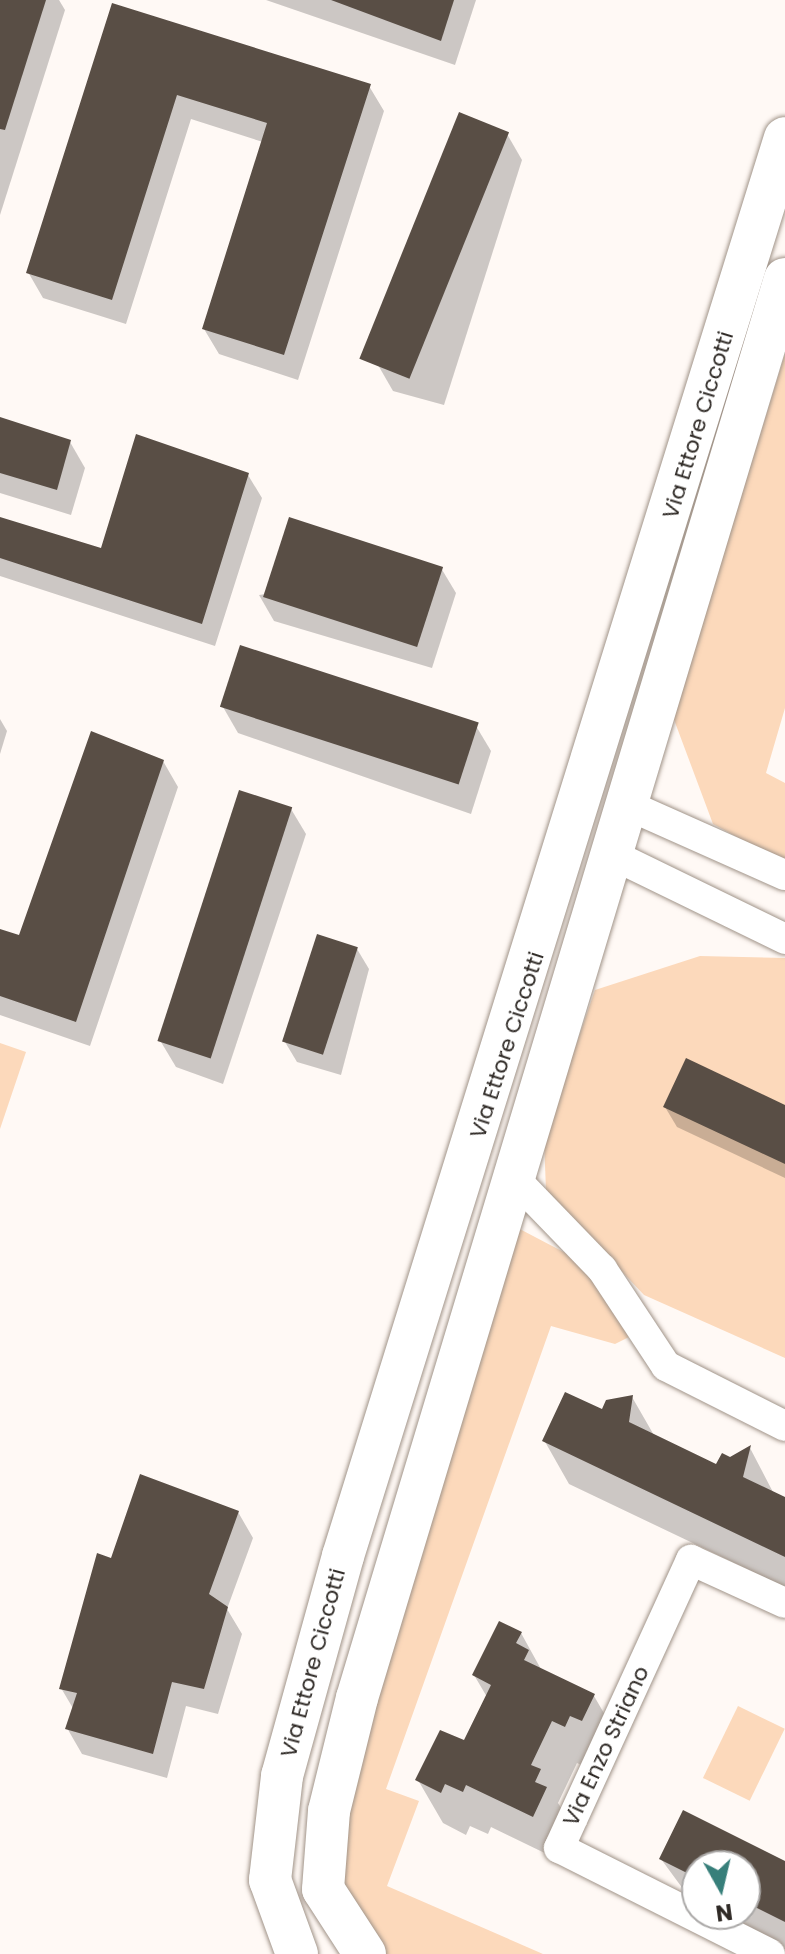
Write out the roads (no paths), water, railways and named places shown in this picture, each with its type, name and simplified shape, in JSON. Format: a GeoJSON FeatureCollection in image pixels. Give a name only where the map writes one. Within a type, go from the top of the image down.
{"type":"FeatureCollection","features":[{"type":"Feature","properties":{"kind":"street","name":"Via Ettore Ciccotti"},"geometry":{"type":"LineString","coordinates":[[297,1954],[270,1880],[282,1776],[343,1556],[579,816],[785,138]]}},
{"type":"Feature","properties":{"kind":"street","name":"Via Ettore Ciccotti"},"geometry":{"type":"LineString","coordinates":[[365,1954],[323,1889],[329,1811],[392,1564],[632,807],[785,279]]}},
{"type":"Feature","properties":{"kind":"street"},"geometry":{"type":"LineString","coordinates":[[579,816],[632,807],[785,875]]}},
{"type":"Feature","properties":{"kind":"street"},"geometry":{"type":"LineString","coordinates":[[579,816],[615,856],[785,939]]}},
{"type":"Feature","properties":{"kind":"street"},"geometry":{"type":"LineString","coordinates":[[514,1178],[602,1269],[666,1366],[785,1426]]}},
{"type":"Feature","properties":{"kind":"street","name":"Via Enzo Striano"},"geometry":{"type":"LineString","coordinates":[[770,1954],[559,1848],[691,1560],[785,1603]]}}]}
